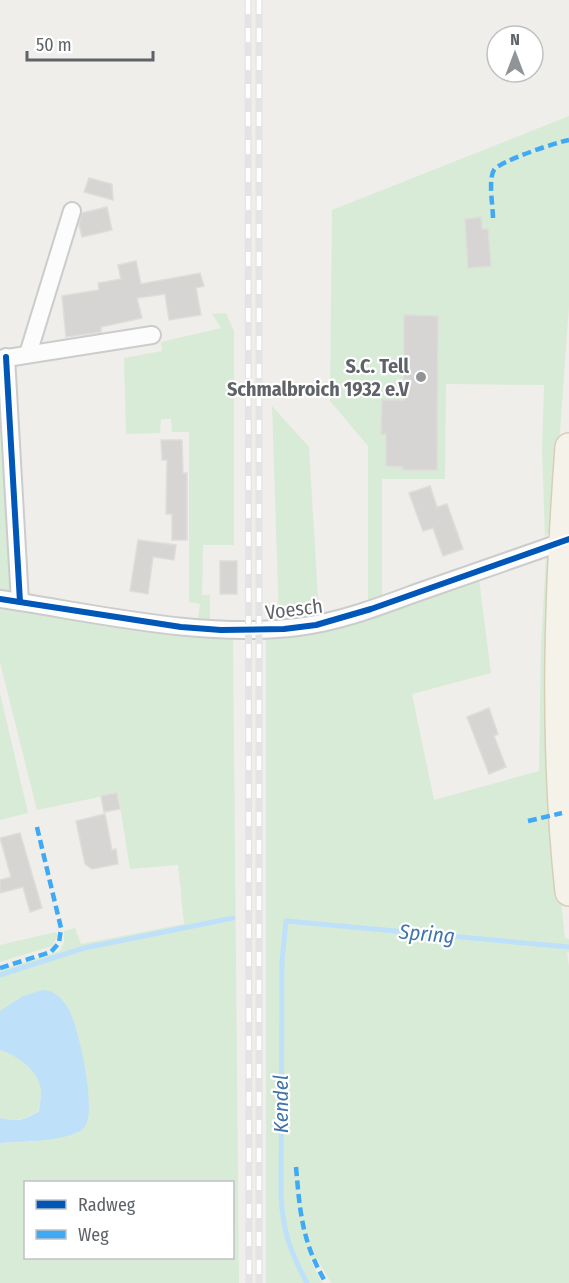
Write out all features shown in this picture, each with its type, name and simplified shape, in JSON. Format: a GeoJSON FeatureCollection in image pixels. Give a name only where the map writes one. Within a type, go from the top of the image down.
{"type":"FeatureCollection","features":[{"type":"Feature","properties":{"kind":"main road"},"geometry":{"type":"LineString","coordinates":[[569,447],[559,625],[559,726],[563,828],[569,892]]}},
{"type":"Feature","properties":{"kind":"street"},"geometry":{"type":"LineString","coordinates":[[28,354],[72,211]]}},
{"type":"Feature","properties":{"kind":"street"},"geometry":{"type":"LineString","coordinates":[[20,602],[3,358],[152,334]]}},
{"type":"Feature","properties":{"kind":"street","name":"Voesch"},"geometry":{"type":"LineString","coordinates":[[0,599],[200,628],[259,630],[292,628],[316,625],[362,612],[562,542]]}},
{"type":"Feature","properties":{"kind":"green space"},"geometry":{"type":"Polygon","coordinates":[[[569,116],[569,307],[553,527],[545,537],[542,451],[544,385],[446,384],[445,479],[382,479],[382,595],[368,600],[368,446],[330,401],[332,210],[569,116]]]}},
{"type":"Feature","properties":{"kind":"green space"},"geometry":{"type":"Polygon","coordinates":[[[226,313],[234,331],[234,545],[203,545],[202,595],[210,595],[210,620],[198,619],[200,604],[189,602],[189,432],[172,432],[171,419],[161,419],[160,433],[126,434],[124,358],[162,351],[161,342],[221,328],[212,314],[226,313]]]}},
{"type":"Feature","properties":{"kind":"green space"},"geometry":{"type":"Polygon","coordinates":[[[0,365],[14,592],[0,590],[0,365]]]}},
{"type":"Feature","properties":{"kind":"green space"},"geometry":{"type":"Polygon","coordinates":[[[272,406],[309,447],[319,614],[279,620],[272,406]]]}},
{"type":"Feature","properties":{"kind":"green space"},"geometry":{"type":"Polygon","coordinates":[[[546,556],[555,563],[558,875],[565,938],[569,939],[569,952],[567,953],[569,966],[569,1283],[331,1283],[317,1259],[310,1259],[322,1283],[266,1283],[266,639],[302,635],[479,579],[491,673],[412,694],[434,800],[539,771],[541,646],[546,556]]]}},
{"type":"Feature","properties":{"kind":"green space"},"geometry":{"type":"Polygon","coordinates":[[[0,608],[114,623],[193,637],[233,639],[239,1283],[0,1283],[0,1143],[29,1142],[76,1134],[4,1009],[0,1011],[0,970],[60,951],[64,942],[64,931],[75,928],[81,944],[184,924],[178,865],[130,869],[118,793],[37,810],[0,662],[0,608]]]}},
{"type":"Feature","properties":{"kind":"green space"},"geometry":{"type":"Polygon","coordinates":[[[0,693],[28,813],[0,820],[0,693]]]}},
{"type":"Feature","properties":{"kind":"green space"},"geometry":{"type":"Polygon","coordinates":[[[56,932],[58,935],[52,946],[0,962],[0,945],[56,932]]]}},
{"type":"Feature","properties":{"kind":"green space"},"geometry":{"type":"Polygon","coordinates":[[[0,1050],[26,1064],[39,1082],[41,1090],[39,1110],[25,1118],[12,1120],[0,1118],[0,1050]]]}},
{"type":"Feature","properties":{"kind":"water"},"geometry":{"type":"Polygon","coordinates":[[[43,990],[60,997],[74,1022],[86,1071],[88,1119],[84,1128],[68,1136],[0,1143],[0,1118],[20,1120],[39,1111],[41,1091],[32,1070],[14,1056],[0,1050],[0,1011],[23,996],[43,990]]]}},
{"type":"Feature","properties":{"kind":"building"},"geometry":{"type":"Polygon","coordinates":[[[89,178],[112,184],[113,200],[84,192],[89,178]]]}},
{"type":"Feature","properties":{"kind":"building"},"geometry":{"type":"Polygon","coordinates":[[[107,207],[112,230],[82,237],[79,224],[82,213],[107,207]]]}},
{"type":"Feature","properties":{"kind":"building"},"geometry":{"type":"Polygon","coordinates":[[[481,217],[482,229],[488,229],[491,266],[468,268],[465,219],[481,217]]]}},
{"type":"Feature","properties":{"kind":"building"},"geometry":{"type":"Polygon","coordinates":[[[136,261],[141,284],[200,273],[204,286],[196,288],[201,315],[169,320],[165,294],[137,298],[142,318],[101,327],[101,332],[66,337],[62,296],[99,290],[98,283],[121,279],[118,265],[136,261]]]}},
{"type":"Feature","properties":{"kind":"building"},"geometry":{"type":"Polygon","coordinates":[[[404,315],[438,316],[437,470],[403,470],[403,467],[386,466],[386,434],[381,434],[382,400],[404,400],[404,315]]]}},
{"type":"Feature","properties":{"kind":"building"},"geometry":{"type":"Polygon","coordinates":[[[161,440],[182,440],[183,473],[187,473],[187,540],[172,540],[172,514],[166,514],[167,460],[162,460],[161,440]]]}},
{"type":"Feature","properties":{"kind":"building"},"geometry":{"type":"Polygon","coordinates":[[[430,486],[437,507],[447,504],[463,549],[443,556],[433,528],[423,531],[409,493],[430,486]]]}},
{"type":"Feature","properties":{"kind":"building"},"geometry":{"type":"Polygon","coordinates":[[[138,540],[176,545],[174,560],[153,557],[148,594],[130,591],[138,540]]]}},
{"type":"Feature","properties":{"kind":"building"},"geometry":{"type":"Polygon","coordinates":[[[220,561],[237,561],[237,594],[220,594],[220,561]]]}},
{"type":"Feature","properties":{"kind":"building"},"geometry":{"type":"Polygon","coordinates":[[[489,708],[498,734],[494,736],[506,767],[489,774],[467,717],[489,708]]]}},
{"type":"Feature","properties":{"kind":"building"},"geometry":{"type":"Polygon","coordinates":[[[117,793],[120,809],[104,812],[101,796],[117,793]]]}},
{"type":"Feature","properties":{"kind":"building"},"geometry":{"type":"Polygon","coordinates":[[[105,814],[112,850],[116,849],[118,864],[92,869],[85,864],[76,821],[105,814]]]}},
{"type":"Feature","properties":{"kind":"building"},"geometry":{"type":"Polygon","coordinates":[[[20,833],[42,908],[30,912],[23,887],[0,893],[0,880],[11,877],[0,838],[20,833]]]}},
{"type":"Feature","properties":{"kind":"waterway","name":"Spring"},"geometry":{"type":"LineString","coordinates":[[0,975],[84,948],[233,918]]}},
{"type":"Feature","properties":{"kind":"waterway","name":"Kendel"},"geometry":{"type":"LineString","coordinates":[[307,1283],[288,1241],[281,1196],[282,961],[286,921],[569,947]]}},
{"type":"Feature","properties":{"kind":"railway"},"geometry":{"type":"LineString","coordinates":[[248,0],[249,1283]]}},
{"type":"Feature","properties":{"kind":"railway"},"geometry":{"type":"LineString","coordinates":[[259,0],[259,1283]]}},
{"type":"Feature","properties":{"kind":"marked path"},"geometry":{"type":"LineString","coordinates":[[493,218],[491,186],[494,170],[517,157],[569,140]]}},
{"type":"Feature","properties":{"kind":"marked path"},"geometry":{"type":"LineString","coordinates":[[528,821],[562,813]]}},
{"type":"Feature","properties":{"kind":"marked path"},"geometry":{"type":"LineString","coordinates":[[0,968],[51,952],[59,943],[61,928],[36,823]]}},
{"type":"Feature","properties":{"kind":"marked path"},"geometry":{"type":"LineString","coordinates":[[296,1167],[299,1199],[307,1240],[326,1283]]}},
{"type":"Feature","properties":{"kind":"cycle path"},"geometry":{"type":"LineString","coordinates":[[6,357],[20,602]]}},
{"type":"Feature","properties":{"kind":"cycle path"},"geometry":{"type":"LineString","coordinates":[[0,599],[181,627],[221,630],[284,629],[316,625],[371,609],[569,539]]}},
{"type":"Feature","properties":{"kind":"place","name":"S.C. Tell Schmalbroich 1932 e.V"},"geometry":{"type":"Point","coordinates":[421,377]}}]}
